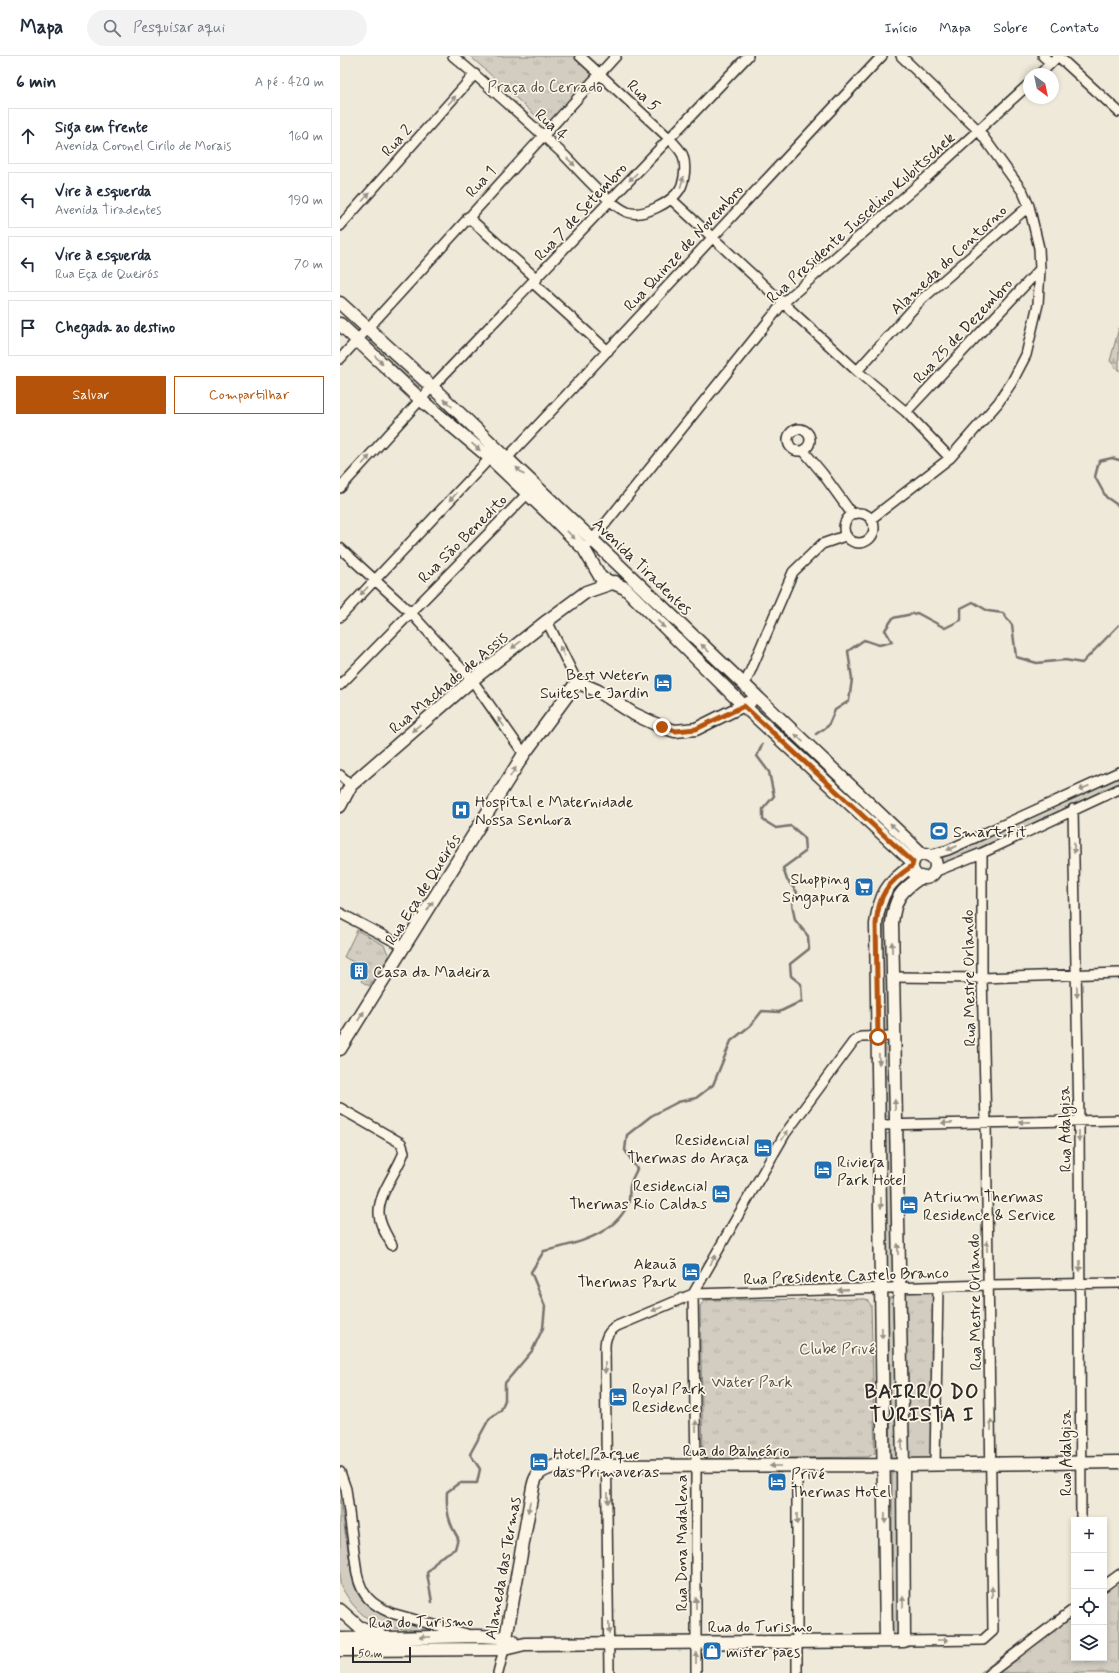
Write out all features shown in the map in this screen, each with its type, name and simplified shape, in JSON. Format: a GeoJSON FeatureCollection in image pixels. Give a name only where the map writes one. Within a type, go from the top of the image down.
{"type":"FeatureCollection","features":[{"type":"Feature","properties":{"kind":"main road","name":"Avenida Tiradentes"},"geometry":{"type":"LineString","coordinates":[[340,303],[507,458],[532,490],[584,549],[601,578],[614,582],[625,588],[744,706],[912,864]]}},
{"type":"Feature","properties":{"kind":"main road","name":"Avenida Tiradentes"},"geometry":{"type":"LineString","coordinates":[[340,324],[421,400],[490,458],[593,540],[744,686],[926,854]]}},
{"type":"Feature","properties":{"kind":"main road"},"geometry":{"type":"LineString","coordinates":[[586,592],[596,568],[601,561],[613,559]]}},
{"type":"Feature","properties":{"kind":"main road"},"geometry":{"type":"LineString","coordinates":[[614,582],[620,577],[622,569]]}},
{"type":"Feature","properties":{"kind":"main road","name":"Rua Machado de Assis"},"geometry":{"type":"LineString","coordinates":[[340,806],[351,785],[472,680],[586,592],[614,582]]}},
{"type":"Feature","properties":{"kind":"main road"},"geometry":{"type":"LineString","coordinates":[[577,682],[598,691],[634,714],[662,727],[676,731],[696,729],[744,706],[755,696]]}},
{"type":"Feature","properties":{"kind":"main road","name":"Rua Eça de Queirós"},"geometry":{"type":"LineString","coordinates":[[340,1049],[524,754],[577,682]]}},
{"type":"Feature","properties":{"kind":"main road"},"geometry":{"type":"LineString","coordinates":[[886,1641],[876,924],[878,911],[885,892],[894,878],[912,864],[916,856],[926,854],[936,861],[934,872],[928,877],[921,877],[915,873],[912,864]]}},
{"type":"Feature","properties":{"kind":"main road"},"geometry":{"type":"LineString","coordinates":[[904,1641],[903,1465],[893,1036],[892,923],[897,898],[906,888],[921,877]]}},
{"type":"Feature","properties":{"kind":"main road"},"geometry":{"type":"LineString","coordinates":[[894,878],[906,888]]}},
{"type":"Feature","properties":{"kind":"main road","name":"Rua do Balneário"},"geometry":{"type":"LineString","coordinates":[[541,1472],[555,1466],[797,1466],[1119,1462]]}},
{"type":"Feature","properties":{"kind":"main road","name":"Alameda das Termas"},"geometry":{"type":"LineString","coordinates":[[505,1644],[535,1477],[541,1472]]}},
{"type":"Feature","properties":{"kind":"main road"},"geometry":{"type":"LineString","coordinates":[[340,1610],[359,1627],[396,1637]]}},
{"type":"Feature","properties":{"kind":"main road","name":"Rua do Turismo"},"geometry":{"type":"LineString","coordinates":[[340,1639],[478,1636],[505,1644]]}},
{"type":"Feature","properties":{"kind":"main road","name":"Rua do Turismo"},"geometry":{"type":"LineString","coordinates":[[340,1650],[505,1644],[904,1641]]}},
{"type":"Feature","properties":{"kind":"street","name":"Rua 4"},"geometry":{"type":"LineString","coordinates":[[453,56],[542,135],[610,200],[628,212],[643,212],[659,207],[671,198]]}},
{"type":"Feature","properties":{"kind":"street","name":"Rua 5"},"geometry":{"type":"LineString","coordinates":[[580,56],[670,139],[683,154],[684,177],[680,189],[671,198]]}},
{"type":"Feature","properties":{"kind":"street","name":"Rua 1"},"geometry":{"type":"LineString","coordinates":[[340,359],[542,135],[616,56]]}},
{"type":"Feature","properties":{"kind":"street","name":"Rua 7 de Setembro"},"geometry":{"type":"LineString","coordinates":[[340,488],[432,387],[535,281],[610,200],[748,56]]}},
{"type":"Feature","properties":{"kind":"street","name":"Rua Quinze de Novembro"},"geometry":{"type":"LineString","coordinates":[[507,458],[608,351],[711,237],[882,56]]}},
{"type":"Feature","properties":{"kind":"street"},"geometry":{"type":"LineString","coordinates":[[871,519],[950,458],[998,403],[1012,382],[1026,355],[1038,304],[1040,269],[1036,231],[1029,206],[1013,177],[979,131],[901,56]]}},
{"type":"Feature","properties":{"kind":"street"},"geometry":{"type":"LineString","coordinates":[[1043,56],[1051,63]]}},
{"type":"Feature","properties":{"kind":"street"},"geometry":{"type":"LineString","coordinates":[[1046,68],[1058,56],[1119,112]]}},
{"type":"Feature","properties":{"kind":"street","name":"Rua 2"},"geometry":{"type":"LineString","coordinates":[[340,226],[475,74]]}},
{"type":"Feature","properties":{"kind":"street","name":"Rua Presidente Juscelino Kubitschek"},"geometry":{"type":"LineString","coordinates":[[584,549],[593,540],[782,303],[979,131],[1023,90]]}},
{"type":"Feature","properties":{"kind":"street"},"geometry":{"type":"LineString","coordinates":[[671,198],[782,303],[857,371],[906,412],[950,458]]}},
{"type":"Feature","properties":{"kind":"street","name":"Alameda do Contorno"},"geometry":{"type":"LineString","coordinates":[[857,371],[922,300],[1029,206]]}},
{"type":"Feature","properties":{"kind":"street"},"geometry":{"type":"LineString","coordinates":[[468,217],[608,351]]}},
{"type":"Feature","properties":{"kind":"street","name":"Rua 25 de Dezembro"},"geometry":{"type":"LineString","coordinates":[[906,412],[1040,269]]}},
{"type":"Feature","properties":{"kind":"street"},"geometry":{"type":"LineString","coordinates":[[804,450],[852,514]]}},
{"type":"Feature","properties":{"kind":"street"},"geometry":{"type":"LineString","coordinates":[[340,617],[490,458]]}},
{"type":"Feature","properties":{"kind":"street","name":"Rua São Benedito"},"geometry":{"type":"LineString","coordinates":[[340,685],[410,612],[532,490]]}},
{"type":"Feature","properties":{"kind":"street"},"geometry":{"type":"LineString","coordinates":[[852,514],[862,514],[871,519],[874,528],[871,538],[867,541],[863,543],[853,543],[845,536],[845,521],[852,514]]}},
{"type":"Feature","properties":{"kind":"street"},"geometry":{"type":"LineString","coordinates":[[744,686],[793,572],[822,544],[845,536]]}},
{"type":"Feature","properties":{"kind":"street"},"geometry":{"type":"LineString","coordinates":[[340,548],[410,612],[472,680],[524,754]]}},
{"type":"Feature","properties":{"kind":"street"},"geometry":{"type":"LineString","coordinates":[[547,621],[577,682]]}},
{"type":"Feature","properties":{"kind":"street"},"geometry":{"type":"LineString","coordinates":[[926,854],[948,850],[1119,772]]}},
{"type":"Feature","properties":{"kind":"street"},"geometry":{"type":"LineString","coordinates":[[340,775],[351,785]]}},
{"type":"Feature","properties":{"kind":"street"},"geometry":{"type":"LineString","coordinates":[[934,872],[982,853],[1073,809],[1119,789]]}},
{"type":"Feature","properties":{"kind":"street","name":"Rua Adalgisa"},"geometry":{"type":"LineString","coordinates":[[1073,809],[1079,1121],[1081,1517]]}},
{"type":"Feature","properties":{"kind":"street","name":"Rua Mestre Orlando"},"geometry":{"type":"LineString","coordinates":[[982,853],[982,978],[992,1464],[993,1631]]}},
{"type":"Feature","properties":{"kind":"street"},"geometry":{"type":"LineString","coordinates":[[340,913],[405,947]]}},
{"type":"Feature","properties":{"kind":"street"},"geometry":{"type":"LineString","coordinates":[[892,977],[982,978],[1119,973]]}},
{"type":"Feature","properties":{"kind":"street"},"geometry":{"type":"LineString","coordinates":[[609,1673],[605,1338],[610,1331],[617,1326],[693,1294],[785,1134],[853,1042],[861,1037],[893,1036]]}},
{"type":"Feature","properties":{"kind":"street"},"geometry":{"type":"LineString","coordinates":[[340,1108],[401,1143],[404,1152],[385,1189],[378,1213],[384,1231],[392,1245]]}},
{"type":"Feature","properties":{"kind":"street"},"geometry":{"type":"LineString","coordinates":[[880,1125],[1119,1120]]}},
{"type":"Feature","properties":{"kind":"street","name":"Rua Presidente Castelo Branco"},"geometry":{"type":"LineString","coordinates":[[693,1294],[882,1288],[938,1288],[988,1285],[1119,1283]]}},
{"type":"Feature","properties":{"kind":"street"},"geometry":{"type":"LineString","coordinates":[[935,1465],[938,1288]]}},
{"type":"Feature","properties":{"kind":"street","name":"Rua Dona Madalena"},"geometry":{"type":"LineString","coordinates":[[693,1294],[696,1465],[696,1673]]}},
{"type":"Feature","properties":{"kind":"street"},"geometry":{"type":"LineString","coordinates":[[797,1466],[797,1673]]}},
{"type":"Feature","properties":{"kind":"street"},"geometry":{"type":"LineString","coordinates":[[340,1472],[346,1489],[357,1574],[360,1588],[365,1595],[379,1608],[391,1613],[478,1636]]}},
{"type":"Feature","properties":{"kind":"street"},"geometry":{"type":"LineString","coordinates":[[1107,1584],[1119,1575]]}},
{"type":"Feature","properties":{"kind":"street"},"geometry":{"type":"LineString","coordinates":[[990,1673],[1071,1611]]}},
{"type":"Feature","properties":{"kind":"street","name":"Rua do Turismo"},"geometry":{"type":"LineString","coordinates":[[904,1641],[983,1640],[993,1631]]}},
{"type":"Feature","properties":{"kind":"street","name":"Alameda das Termas"},"geometry":{"type":"LineString","coordinates":[[498,1673],[505,1644]]}},
{"type":"Feature","properties":{"kind":"green space","name":"Praça do Cerrado"},"geometry":{"type":"Polygon","coordinates":[[[470,56],[576,56],[596,73],[547,126],[470,56]]]}},
{"type":"Feature","properties":{"kind":"green space"},"geometry":{"type":"Polygon","coordinates":[[[1119,328],[1119,371],[1110,361],[1119,328]]]}},
{"type":"Feature","properties":{"kind":"green space"},"geometry":{"type":"Polygon","coordinates":[[[370,339],[421,385],[419,387],[369,343],[370,339]]]}},
{"type":"Feature","properties":{"kind":"green space"},"geometry":{"type":"Polygon","coordinates":[[[624,576],[750,695],[748,697],[621,580],[624,576]]]}},
{"type":"Feature","properties":{"kind":"green space"},"geometry":{"type":"Polygon","coordinates":[[[756,702],[911,852],[907,852],[755,704],[756,702]]]}},
{"type":"Feature","properties":{"kind":"green space"},"geometry":{"type":"Polygon","coordinates":[[[1119,777],[1119,784],[944,864],[939,863],[942,858],[1119,777]]]}},
{"type":"Feature","properties":{"kind":"green space"},"geometry":{"type":"Polygon","coordinates":[[[897,885],[889,1029],[885,1033],[883,1029],[883,913],[887,898],[897,885]]]}},
{"type":"Feature","properties":{"kind":"green space"},"geometry":{"type":"Polygon","coordinates":[[[357,930],[384,945],[389,956],[369,986],[361,981],[368,970],[344,957],[357,930]]]}},
{"type":"Feature","properties":{"kind":"green space"},"geometry":{"type":"Polygon","coordinates":[[[886,1044],[890,1047],[890,1116],[888,1117],[884,1115],[884,1046],[886,1044]]]}},
{"type":"Feature","properties":{"kind":"green space"},"geometry":{"type":"Polygon","coordinates":[[[888,1133],[891,1134],[894,1278],[890,1280],[887,1276],[885,1136],[888,1133]]]}},
{"type":"Feature","properties":{"kind":"green space"},"geometry":{"type":"Polygon","coordinates":[[[909,1293],[933,1293],[935,1296],[932,1460],[912,1460],[908,1458],[904,1298],[909,1293]]]}},
{"type":"Feature","properties":{"kind":"green space"},"geometry":{"type":"Polygon","coordinates":[[[891,1297],[895,1300],[896,1459],[891,1459],[888,1301],[891,1297]]]}},
{"type":"Feature","properties":{"kind":"green space"},"geometry":{"type":"Polygon","coordinates":[[[866,1299],[871,1305],[875,1453],[868,1457],[706,1459],[703,1456],[700,1306],[705,1300],[866,1299]]]}},
{"type":"Feature","properties":{"kind":"green space"},"geometry":{"type":"Polygon","coordinates":[[[892,1470],[896,1470],[897,1472],[898,1636],[894,1636],[892,1634],[892,1470]]]}},
{"type":"Feature","properties":{"kind":"green space"},"geometry":{"type":"Polygon","coordinates":[[[340,1499],[352,1579],[361,1599],[366,1604],[385,1613],[440,1631],[394,1628],[381,1625],[370,1620],[359,1612],[340,1584],[340,1499]]]}},
{"type":"Feature","properties":{"kind":"green space"},"geometry":{"type":"Polygon","coordinates":[[[1119,1568],[1119,1673],[980,1673],[1071,1604],[1071,1661],[1107,1661],[1107,1577],[1119,1568]]]}},
{"type":"Feature","properties":{"kind":"waterway"},"geometry":{"type":"LineString","coordinates":[[1119,460],[1112,458],[1099,461],[1095,477],[1106,497],[1119,506]]}},
{"type":"Feature","properties":{"kind":"waterway"},"geometry":{"type":"LineString","coordinates":[[816,734],[828,726],[835,710],[849,701],[852,679],[848,651],[864,640],[879,645],[892,642],[885,630],[893,618],[917,613],[945,628],[961,620],[961,608],[973,602],[988,611],[1003,613],[1012,625],[1016,657],[1037,663],[1065,660],[1082,663],[1119,625]]}},
{"type":"Feature","properties":{"kind":"waterway"},"geometry":{"type":"LineString","coordinates":[[432,1602],[427,1573],[439,1558],[455,1549],[458,1538],[448,1516],[447,1492],[459,1483],[477,1483],[480,1469],[470,1454],[489,1419],[501,1410],[505,1400],[505,1383],[532,1351],[543,1328],[545,1306],[531,1272],[544,1251],[580,1242],[592,1237],[613,1224],[622,1215],[628,1204],[632,1179],[637,1169],[625,1150],[627,1135],[651,1116],[678,1102],[696,1098],[713,1085],[731,1041],[751,1025],[762,1011],[779,1012],[802,1001],[801,984],[791,976],[790,964],[809,949],[808,936],[795,920],[792,904],[797,892],[787,880],[783,868],[805,852],[804,837],[791,826],[776,828],[763,820],[763,809],[774,796],[769,772],[757,756],[762,745]]}},
{"type":"Feature","properties":{"kind":"place","name":"Best Wetern Suites Le Jardin"},"geometry":{"type":"Point","coordinates":[663,683]}},
{"type":"Feature","properties":{"kind":"place","name":"Hospital e Maternidade Nossa Senhora"},"geometry":{"type":"Point","coordinates":[461,810]}},
{"type":"Feature","properties":{"kind":"place","name":"Smart Fit"},"geometry":{"type":"Point","coordinates":[939,831]}},
{"type":"Feature","properties":{"kind":"place","name":"Shopping Singapura"},"geometry":{"type":"Point","coordinates":[864,887]}},
{"type":"Feature","properties":{"kind":"place","name":"Casa da Madeira"},"geometry":{"type":"Point","coordinates":[359,971]}},
{"type":"Feature","properties":{"kind":"place","name":"Residencial Thermas do Araça"},"geometry":{"type":"Point","coordinates":[763,1148]}},
{"type":"Feature","properties":{"kind":"place","name":"Riviera Park Hotel"},"geometry":{"type":"Point","coordinates":[823,1170]}},
{"type":"Feature","properties":{"kind":"place","name":"Residencial Thermas Rio Caldas"},"geometry":{"type":"Point","coordinates":[721,1194]}},
{"type":"Feature","properties":{"kind":"place","name":"Atrium Thermas Residence & Service"},"geometry":{"type":"Point","coordinates":[909,1205]}},
{"type":"Feature","properties":{"kind":"place","name":"Akauã Thermas Park"},"geometry":{"type":"Point","coordinates":[691,1272]}},
{"type":"Feature","properties":{"kind":"place","name":"Royal Park Residence"},"geometry":{"type":"Point","coordinates":[618,1397]}},
{"type":"Feature","properties":{"kind":"place","name":"Hotel Parque das Primaveras"},"geometry":{"type":"Point","coordinates":[539,1462]}},
{"type":"Feature","properties":{"kind":"place","name":"Privé Thermas Hotel"},"geometry":{"type":"Point","coordinates":[777,1482]}},
{"type":"Feature","properties":{"kind":"place","name":"mister paes"},"geometry":{"type":"Point","coordinates":[712,1651]}},
{"type":"Feature","properties":{"kind":"district","name":"BAIRRO DO TURISTA I"},"geometry":{"type":"Point","coordinates":[922,1402]}},
{"type":"Feature","properties":{"kind":"route"},"geometry":{"type":"LineString","coordinates":[[662,727],[676,731],[696,729],[744,706],[913,862],[912,866],[894,878],[880,901],[878,911],[876,924],[878,1037]]}},
{"type":"Feature","properties":{"kind":"park label","name":"Clube Privé"},"geometry":{"type":"Point","coordinates":[837,1348]}},
{"type":"Feature","properties":{"kind":"park label","name":"Water Park"},"geometry":{"type":"Point","coordinates":[752,1381]}}]}
